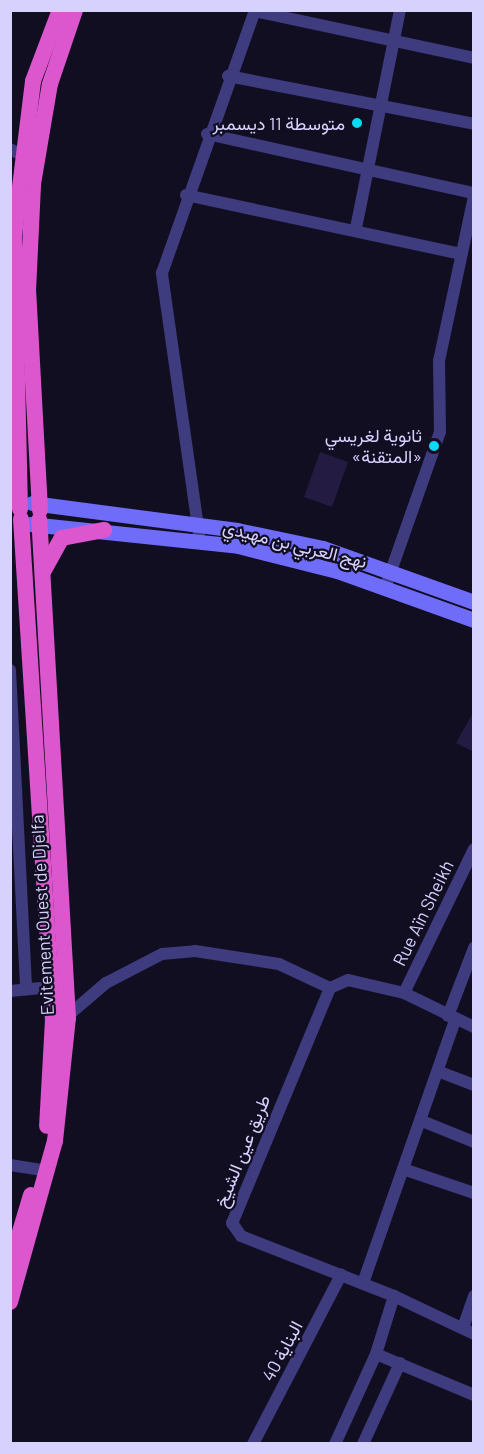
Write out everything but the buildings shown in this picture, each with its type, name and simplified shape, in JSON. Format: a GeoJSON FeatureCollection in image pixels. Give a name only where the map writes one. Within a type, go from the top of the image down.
{"type":"FeatureCollection","features":[{"type":"Feature","properties":{"kind":"highway","name":"Evitement Ouest de Djelfa"},"geometry":{"type":"LineString","coordinates":[[10,1302],[43,1170],[62,1106],[61,1019],[42,582],[29,514],[14,371],[13,296],[16,152],[33,81],[60,10]]}},
{"type":"Feature","properties":{"kind":"highway","name":"Evitement Ouest de Djelfa"},"geometry":{"type":"LineString","coordinates":[[61,1019],[51,987],[29,514],[28,291],[32,194],[50,84],[75,10]]}},
{"type":"Feature","properties":{"kind":"highway"},"geometry":{"type":"LineString","coordinates":[[42,582],[50,551],[62,538],[104,530]]}},
{"type":"Feature","properties":{"kind":"highway","name":"Evitement Ouest de Djelfa"},"geometry":{"type":"LineString","coordinates":[[10,1265],[43,1170]]}},
{"type":"Feature","properties":{"kind":"main road","name":"نهج العربي بن مهيدي"},"geometry":{"type":"LineString","coordinates":[[29,514],[198,525],[323,548],[474,602]]}},
{"type":"Feature","properties":{"kind":"main road","name":"نهج العربي بن مهيدي"},"geometry":{"type":"LineString","coordinates":[[29,514],[104,530],[200,542],[302,562],[385,588],[474,621]]}},
{"type":"Feature","properties":{"kind":"main road"},"geometry":{"type":"LineString","coordinates":[[408,596],[416,581]]}},
{"type":"Feature","properties":{"kind":"street"},"geometry":{"type":"LineString","coordinates":[[356,228],[400,10]]}},
{"type":"Feature","properties":{"kind":"street"},"geometry":{"type":"LineString","coordinates":[[200,542],[162,273],[207,134],[255,11],[474,58]]}},
{"type":"Feature","properties":{"kind":"street"},"geometry":{"type":"LineString","coordinates":[[228,76],[382,102],[474,124]]}},
{"type":"Feature","properties":{"kind":"street"},"geometry":{"type":"LineString","coordinates":[[207,134],[474,195],[439,361],[440,432],[385,588]]}},
{"type":"Feature","properties":{"kind":"street"},"geometry":{"type":"LineString","coordinates":[[186,195],[356,228],[462,254]]}},
{"type":"Feature","properties":{"kind":"street"},"geometry":{"type":"LineString","coordinates":[[10,670],[16,828],[26,990]]}},
{"type":"Feature","properties":{"kind":"street","name":"Rue Aïn Sheikh"},"geometry":{"type":"LineString","coordinates":[[404,993],[474,849]]}},
{"type":"Feature","properties":{"kind":"street"},"geometry":{"type":"LineString","coordinates":[[363,1283],[440,1072],[451,1018],[474,948]]}},
{"type":"Feature","properties":{"kind":"street"},"geometry":{"type":"LineString","coordinates":[[61,1019],[105,982],[162,954],[195,951],[279,964],[330,988],[348,980],[404,993],[451,1018],[474,1027]]}},
{"type":"Feature","properties":{"kind":"street"},"geometry":{"type":"LineString","coordinates":[[10,991],[51,987]]}},
{"type":"Feature","properties":{"kind":"street","name":"طريق عين الشيخ"},"geometry":{"type":"LineString","coordinates":[[330,988],[232,1223],[240,1236],[363,1283],[468,1331]]}},
{"type":"Feature","properties":{"kind":"street"},"geometry":{"type":"LineString","coordinates":[[440,1072],[474,1085]]}},
{"type":"Feature","properties":{"kind":"street"},"geometry":{"type":"LineString","coordinates":[[422,1121],[474,1142]]}},
{"type":"Feature","properties":{"kind":"street"},"geometry":{"type":"LineString","coordinates":[[10,1165],[43,1170]]}},
{"type":"Feature","properties":{"kind":"street"},"geometry":{"type":"LineString","coordinates":[[403,1169],[474,1193]]}},
{"type":"Feature","properties":{"kind":"street","name":"البناية 40"},"geometry":{"type":"LineString","coordinates":[[253,1443],[341,1275]]}},
{"type":"Feature","properties":{"kind":"street"},"geometry":{"type":"LineString","coordinates":[[335,1443],[376,1354],[394,1296]]}},
{"type":"Feature","properties":{"kind":"street"},"geometry":{"type":"LineString","coordinates":[[468,1331],[474,1296]]}},
{"type":"Feature","properties":{"kind":"street"},"geometry":{"type":"LineString","coordinates":[[376,1354],[474,1395]]}},
{"type":"Feature","properties":{"kind":"street"},"geometry":{"type":"LineString","coordinates":[[363,1443],[400,1363]]}},
{"type":"Feature","properties":{"kind":"place","name":"متوسطة 11 ديسمبر"},"geometry":{"type":"Point","coordinates":[357,123]}},
{"type":"Feature","properties":{"kind":"place","name":"ثانوية لغريسي «المتقنة»"},"geometry":{"type":"Point","coordinates":[434,446]}}]}
